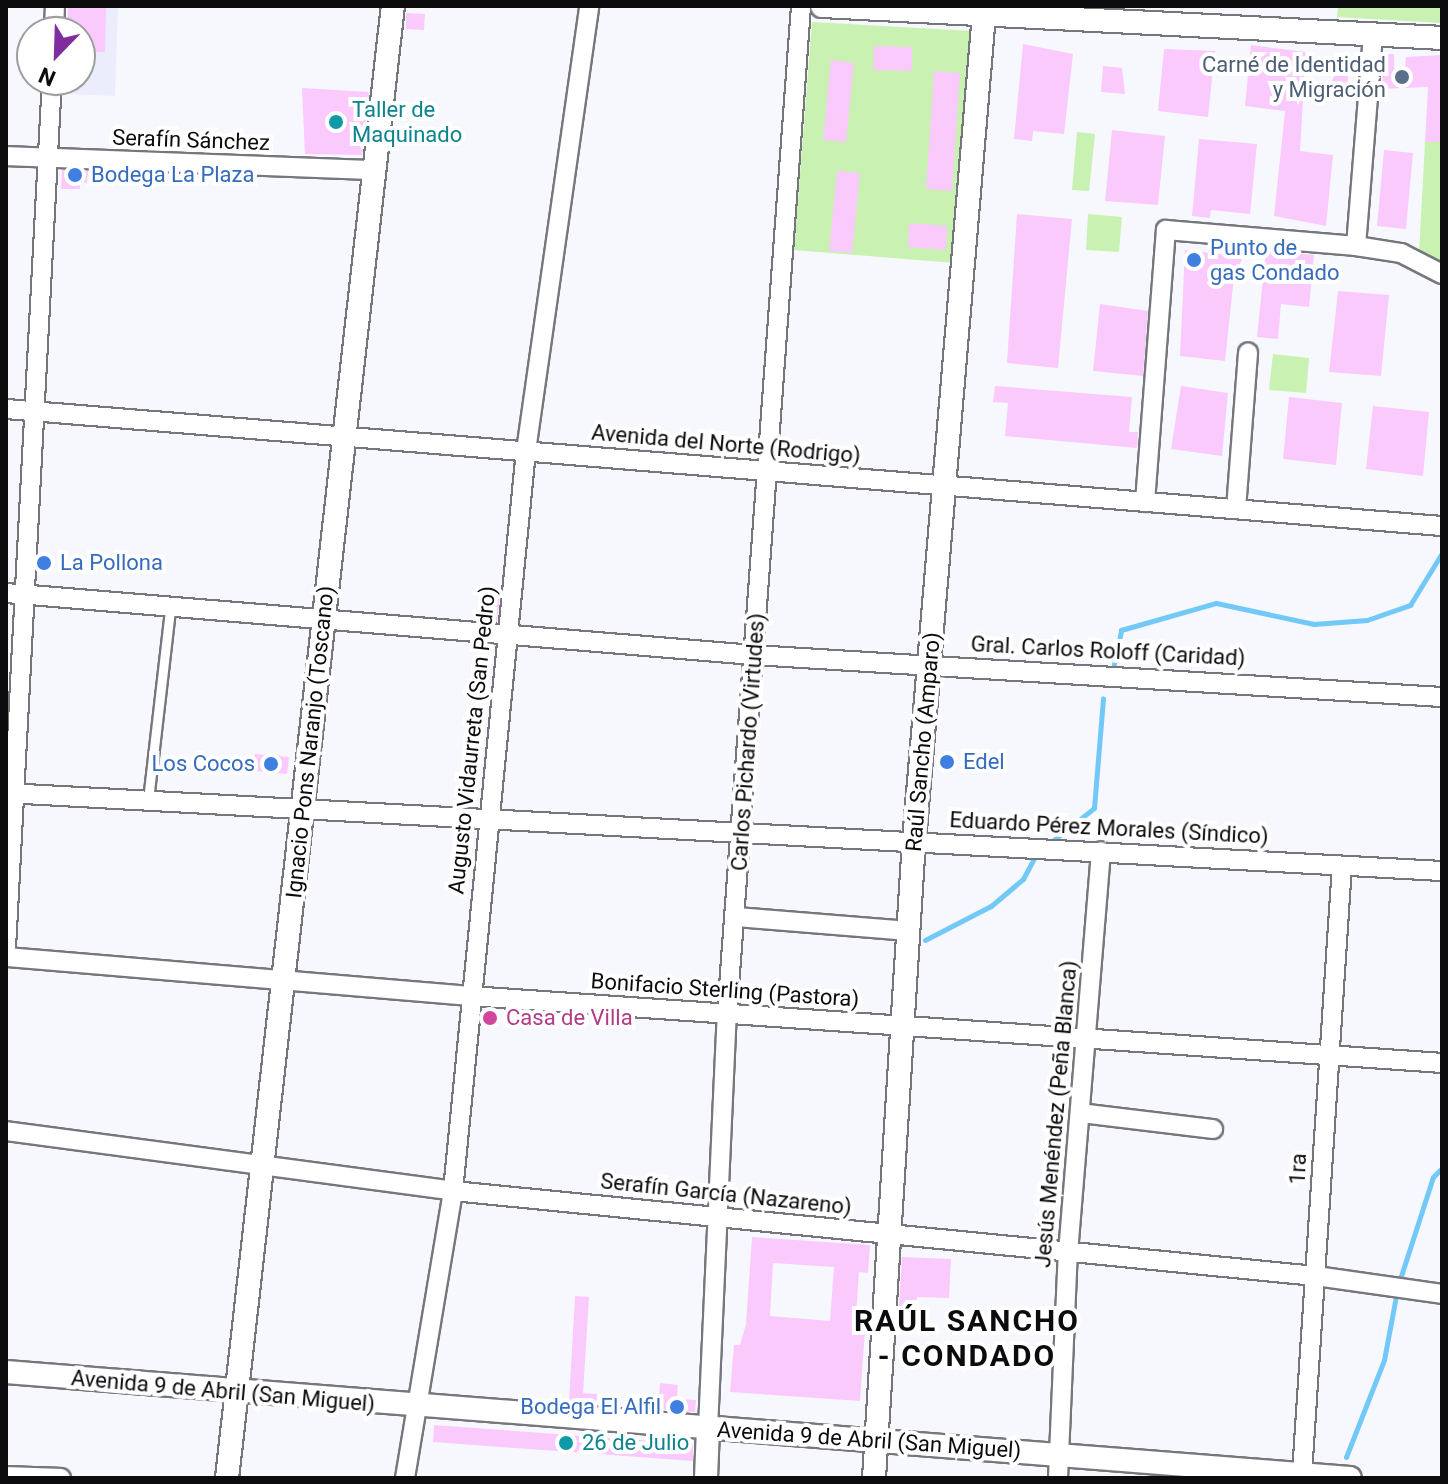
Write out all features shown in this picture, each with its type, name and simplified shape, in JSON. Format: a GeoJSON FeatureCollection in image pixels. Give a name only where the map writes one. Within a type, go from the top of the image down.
{"type":"FeatureCollection","features":[{"type":"Feature","properties":{"kind":"street","name":"Ignacio Pons Naranjo (Toscano)"},"geometry":{"type":"LineString","coordinates":[[227,1478],[393,6]]}},
{"type":"Feature","properties":{"kind":"street","name":"Augusto Vidaurreta (San Pedro)"},"geometry":{"type":"LineString","coordinates":[[405,1478],[414,1407],[453,1191],[487,817],[526,451],[589,6]]}},
{"type":"Feature","properties":{"kind":"street","name":"Carlos Pichardo (Virtudes)"},"geometry":{"type":"LineString","coordinates":[[706,1478],[727,1014],[801,6]]}},
{"type":"Feature","properties":{"kind":"street"},"geometry":{"type":"LineString","coordinates":[[822,6],[985,10],[1442,38]]}},
{"type":"Feature","properties":{"kind":"street","name":"Raúl Sancho (Amparo)"},"geometry":{"type":"LineString","coordinates":[[874,1478],[872,1440],[904,1027],[914,841],[947,486],[985,10]]}},
{"type":"Feature","properties":{"kind":"street"},"geometry":{"type":"LineString","coordinates":[[1356,246],[1373,34]]}},
{"type":"Feature","properties":{"kind":"street"},"geometry":{"type":"LineString","coordinates":[[6,948],[11,793],[29,595],[51,96]]}},
{"type":"Feature","properties":{"kind":"street","name":"Serafín Sánchez"},"geometry":{"type":"LineString","coordinates":[[6,156],[374,170]]}},
{"type":"Feature","properties":{"kind":"street"},"geometry":{"type":"LineString","coordinates":[[1145,502],[1166,230],[1356,246],[1401,253],[1442,274]]}},
{"type":"Feature","properties":{"kind":"street"},"geometry":{"type":"LineString","coordinates":[[1236,509],[1248,352]]}},
{"type":"Feature","properties":{"kind":"street","name":"Avenida del Norte (Rodrigo)"},"geometry":{"type":"LineString","coordinates":[[6,409],[1442,526]]}},
{"type":"Feature","properties":{"kind":"street","name":"Gral. Carlos Roloff (Caridad)"},"geometry":{"type":"LineString","coordinates":[[6,593],[324,622],[753,655],[1442,697]]}},
{"type":"Feature","properties":{"kind":"street","name":"Eduardo Pérez Morales (Síndico)"},"geometry":{"type":"LineString","coordinates":[[11,793],[303,806],[1442,871]]}},
{"type":"Feature","properties":{"kind":"street","name":"Jesús Menéndez (Peña Blanca)"},"geometry":{"type":"LineString","coordinates":[[1058,1478],[1068,1253],[1101,851]]}},
{"type":"Feature","properties":{"kind":"street","name":"1ra"},"geometry":{"type":"LineString","coordinates":[[1302,1474],[1342,866]]}},
{"type":"Feature","properties":{"kind":"street"},"geometry":{"type":"LineString","coordinates":[[736,917],[909,931]]}},
{"type":"Feature","properties":{"kind":"street","name":"Bonifacio Sterling (Pastora)"},"geometry":{"type":"LineString","coordinates":[[6,957],[470,996],[1086,1041],[1442,1063]]}},
{"type":"Feature","properties":{"kind":"street"},"geometry":{"type":"LineString","coordinates":[[1080,1113],[1213,1129]]}},
{"type":"Feature","properties":{"kind":"street","name":"Serafín García (Nazareno)"},"geometry":{"type":"LineString","coordinates":[[6,1131],[262,1169],[453,1191],[1316,1276],[1442,1294]]}},
{"type":"Feature","properties":{"kind":"street","name":"Avenida 9 de Abril (San Miguel)"},"geometry":{"type":"LineString","coordinates":[[6,1372],[414,1407],[1350,1478]]}},
{"type":"Feature","properties":{"kind":"street"},"geometry":{"type":"LineString","coordinates":[[6,1476],[61,1478]]}},
{"type":"Feature","properties":{"kind":"lane"},"geometry":{"type":"LineString","coordinates":[[148,800],[170,609]]}},
{"type":"Feature","properties":{"kind":"shaded area"},"geometry":{"type":"Polygon","coordinates":[[[68,6],[118,6],[115,96],[96,95],[96,16],[73,16],[68,6]]]}},
{"type":"Feature","properties":{"kind":"green space"},"geometry":{"type":"Polygon","coordinates":[[[1338,6],[1442,6],[1442,23],[1337,17],[1338,6]]]}},
{"type":"Feature","properties":{"kind":"green space"},"geometry":{"type":"Polygon","coordinates":[[[812,22],[972,31],[955,263],[794,250],[812,22]]]}},
{"type":"Feature","properties":{"kind":"green space"},"geometry":{"type":"Polygon","coordinates":[[[1077,132],[1095,134],[1089,191],[1072,190],[1077,132]]]}},
{"type":"Feature","properties":{"kind":"green space"},"geometry":{"type":"Polygon","coordinates":[[[1425,142],[1442,142],[1442,266],[1419,254],[1425,142]]]}},
{"type":"Feature","properties":{"kind":"green space"},"geometry":{"type":"Polygon","coordinates":[[[1088,214],[1122,217],[1119,252],[1086,250],[1088,214]]]}},
{"type":"Feature","properties":{"kind":"green space"},"geometry":{"type":"Polygon","coordinates":[[[1273,354],[1309,358],[1306,393],[1269,390],[1273,354]]]}},
{"type":"Feature","properties":{"kind":"building"},"geometry":{"type":"Polygon","coordinates":[[[68,6],[106,6],[105,52],[96,52],[96,16],[68,16],[68,6]]]}},
{"type":"Feature","properties":{"kind":"building"},"geometry":{"type":"Polygon","coordinates":[[[406,13],[425,14],[424,30],[406,29],[406,13]]]}},
{"type":"Feature","properties":{"kind":"building"},"geometry":{"type":"Polygon","coordinates":[[[1023,44],[1073,54],[1064,134],[1033,131],[1032,141],[1014,139],[1023,44]]]}},
{"type":"Feature","properties":{"kind":"building"},"geometry":{"type":"Polygon","coordinates":[[[1251,45],[1306,52],[1300,151],[1333,155],[1326,226],[1274,216],[1285,111],[1245,106],[1251,45]]]}},
{"type":"Feature","properties":{"kind":"building"},"geometry":{"type":"Polygon","coordinates":[[[874,46],[912,47],[912,71],[873,70],[874,46]]]}},
{"type":"Feature","properties":{"kind":"building"},"geometry":{"type":"Polygon","coordinates":[[[1164,49],[1215,51],[1208,117],[1158,111],[1164,49]]]}},
{"type":"Feature","properties":{"kind":"building"},"geometry":{"type":"Polygon","coordinates":[[[1384,54],[1394,54],[1394,68],[1405,68],[1406,57],[1442,55],[1442,142],[1425,142],[1428,87],[1382,89],[1384,54]]]}},
{"type":"Feature","properties":{"kind":"building"},"geometry":{"type":"Polygon","coordinates":[[[831,60],[854,63],[846,142],[823,140],[831,60]]]}},
{"type":"Feature","properties":{"kind":"building"},"geometry":{"type":"Polygon","coordinates":[[[1103,66],[1122,68],[1125,94],[1101,92],[1103,66]]]}},
{"type":"Feature","properties":{"kind":"building"},"geometry":{"type":"Polygon","coordinates":[[[934,71],[960,73],[952,191],[926,189],[934,71]]]}},
{"type":"Feature","properties":{"kind":"building"},"geometry":{"type":"Polygon","coordinates":[[[1334,76],[1348,76],[1347,96],[1327,95],[1334,76]]]}},
{"type":"Feature","properties":{"kind":"building","name":"Taller de Maquinado"},"geometry":{"type":"Polygon","coordinates":[[[302,88],[369,92],[362,155],[305,154],[302,88]]]}},
{"type":"Feature","properties":{"kind":"building"},"geometry":{"type":"Polygon","coordinates":[[[1112,130],[1165,136],[1158,205],[1105,201],[1112,130]]]}},
{"type":"Feature","properties":{"kind":"building"},"geometry":{"type":"Polygon","coordinates":[[[1199,139],[1257,144],[1250,214],[1211,210],[1210,218],[1192,216],[1199,139]]]}},
{"type":"Feature","properties":{"kind":"building"},"geometry":{"type":"Polygon","coordinates":[[[1384,150],[1413,153],[1406,229],[1377,226],[1384,150]]]}},
{"type":"Feature","properties":{"kind":"building","name":"Bodega La Plaza"},"geometry":{"type":"Polygon","coordinates":[[[62,170],[88,171],[87,183],[80,182],[80,189],[61,189],[62,170]]]}},
{"type":"Feature","properties":{"kind":"building"},"geometry":{"type":"Polygon","coordinates":[[[837,171],[860,173],[852,253],[829,251],[837,171]]]}},
{"type":"Feature","properties":{"kind":"building"},"geometry":{"type":"Polygon","coordinates":[[[1017,214],[1072,219],[1058,368],[1007,363],[1017,214]]]}},
{"type":"Feature","properties":{"kind":"building"},"geometry":{"type":"Polygon","coordinates":[[[909,223],[947,226],[946,250],[908,247],[909,223]]]}},
{"type":"Feature","properties":{"kind":"building"},"geometry":{"type":"Polygon","coordinates":[[[1185,250],[1243,257],[1234,277],[1225,361],[1180,356],[1185,250]]]}},
{"type":"Feature","properties":{"kind":"building"},"geometry":{"type":"Polygon","coordinates":[[[1266,250],[1314,255],[1309,307],[1281,304],[1278,339],[1257,337],[1266,250]]]}},
{"type":"Feature","properties":{"kind":"building"},"geometry":{"type":"Polygon","coordinates":[[[1338,291],[1389,295],[1381,376],[1329,372],[1338,291]]]}},
{"type":"Feature","properties":{"kind":"building"},"geometry":{"type":"Polygon","coordinates":[[[1100,304],[1148,311],[1143,376],[1093,371],[1100,304]]]}},
{"type":"Feature","properties":{"kind":"building"},"geometry":{"type":"Polygon","coordinates":[[[995,386],[1132,397],[1129,432],[1138,432],[1137,448],[1005,436],[1008,403],[993,402],[995,386]]]}},
{"type":"Feature","properties":{"kind":"building"},"geometry":{"type":"Polygon","coordinates":[[[1181,386],[1228,393],[1222,456],[1171,449],[1181,386]]]}},
{"type":"Feature","properties":{"kind":"building"},"geometry":{"type":"Polygon","coordinates":[[[1289,397],[1342,403],[1336,465],[1283,459],[1289,397]]]}},
{"type":"Feature","properties":{"kind":"building"},"geometry":{"type":"Polygon","coordinates":[[[1373,406],[1429,412],[1423,476],[1366,469],[1373,406]]]}},
{"type":"Feature","properties":{"kind":"building"},"geometry":{"type":"Polygon","coordinates":[[[481,592],[500,593],[497,622],[479,620],[481,592]]]}},
{"type":"Feature","properties":{"kind":"building","name":"Los Cocos"},"geometry":{"type":"Polygon","coordinates":[[[255,754],[289,757],[287,774],[254,771],[255,754]]]}},
{"type":"Feature","properties":{"kind":"building"},"geometry":{"type":"Polygon","coordinates":[[[752,1237],[870,1245],[868,1273],[859,1272],[856,1316],[866,1316],[860,1401],[730,1392],[734,1345],[740,1345],[746,1324],[752,1237]],[[773,1263],[770,1316],[830,1321],[834,1267],[773,1263]]]}},
{"type":"Feature","properties":{"kind":"building"},"geometry":{"type":"Polygon","coordinates":[[[902,1257],[951,1259],[949,1298],[917,1297],[916,1325],[898,1324],[902,1257]]]}},
{"type":"Feature","properties":{"kind":"building"},"geometry":{"type":"Polygon","coordinates":[[[575,1296],[589,1297],[583,1393],[597,1394],[596,1405],[569,1402],[575,1296]]]}},
{"type":"Feature","properties":{"kind":"building","name":"Bodega El Alfil"},"geometry":{"type":"Polygon","coordinates":[[[660,1383],[678,1385],[677,1399],[696,1400],[695,1412],[658,1409],[660,1383]]]}},
{"type":"Feature","properties":{"kind":"building","name":"26 de Julio"},"geometry":{"type":"Polygon","coordinates":[[[434,1425],[693,1444],[693,1461],[433,1442],[434,1425]]]}},
{"type":"Feature","properties":{"kind":"waterway"},"geometry":{"type":"LineString","coordinates":[[1114,664],[1121,630],[1216,603],[1314,624],[1367,620],[1410,605],[1442,553]]}},
{"type":"Feature","properties":{"kind":"waterway"},"geometry":{"type":"LineString","coordinates":[[1050,843],[1094,808],[1103,698]]}},
{"type":"Feature","properties":{"kind":"waterway"},"geometry":{"type":"LineString","coordinates":[[925,940],[991,906],[1023,879],[1036,855]]}},
{"type":"Feature","properties":{"kind":"waterway"},"geometry":{"type":"LineString","coordinates":[[1401,1276],[1433,1177],[1442,1168]]}},
{"type":"Feature","properties":{"kind":"waterway"},"geometry":{"type":"LineString","coordinates":[[1346,1457],[1384,1360],[1396,1296]]}},
{"type":"Feature","properties":{"kind":"place","name":"Carné de Identidad y Migración"},"geometry":{"type":"Point","coordinates":[1402,77]}},
{"type":"Feature","properties":{"kind":"place","name":"Taller de Maquinado"},"geometry":{"type":"Point","coordinates":[336,122]}},
{"type":"Feature","properties":{"kind":"place","name":"Bodega La Plaza"},"geometry":{"type":"Point","coordinates":[75,175]}},
{"type":"Feature","properties":{"kind":"place","name":"Punto de gas Condado"},"geometry":{"type":"Point","coordinates":[1194,260]}},
{"type":"Feature","properties":{"kind":"place","name":"La Pollona"},"geometry":{"type":"Point","coordinates":[44,563]}},
{"type":"Feature","properties":{"kind":"place","name":"Edel"},"geometry":{"type":"Point","coordinates":[947,762]}},
{"type":"Feature","properties":{"kind":"place","name":"Los Cocos"},"geometry":{"type":"Point","coordinates":[271,764]}},
{"type":"Feature","properties":{"kind":"place","name":"Casa de Villa"},"geometry":{"type":"Point","coordinates":[490,1018]}},
{"type":"Feature","properties":{"kind":"place","name":"Bodega El Alfil"},"geometry":{"type":"Point","coordinates":[677,1407]}},
{"type":"Feature","properties":{"kind":"place","name":"26 de Julio"},"geometry":{"type":"Point","coordinates":[566,1443]}},
{"type":"Feature","properties":{"kind":"district","name":"RAÚL SANCHO - CONDADO"},"geometry":{"type":"Point","coordinates":[967,1338]}}]}
